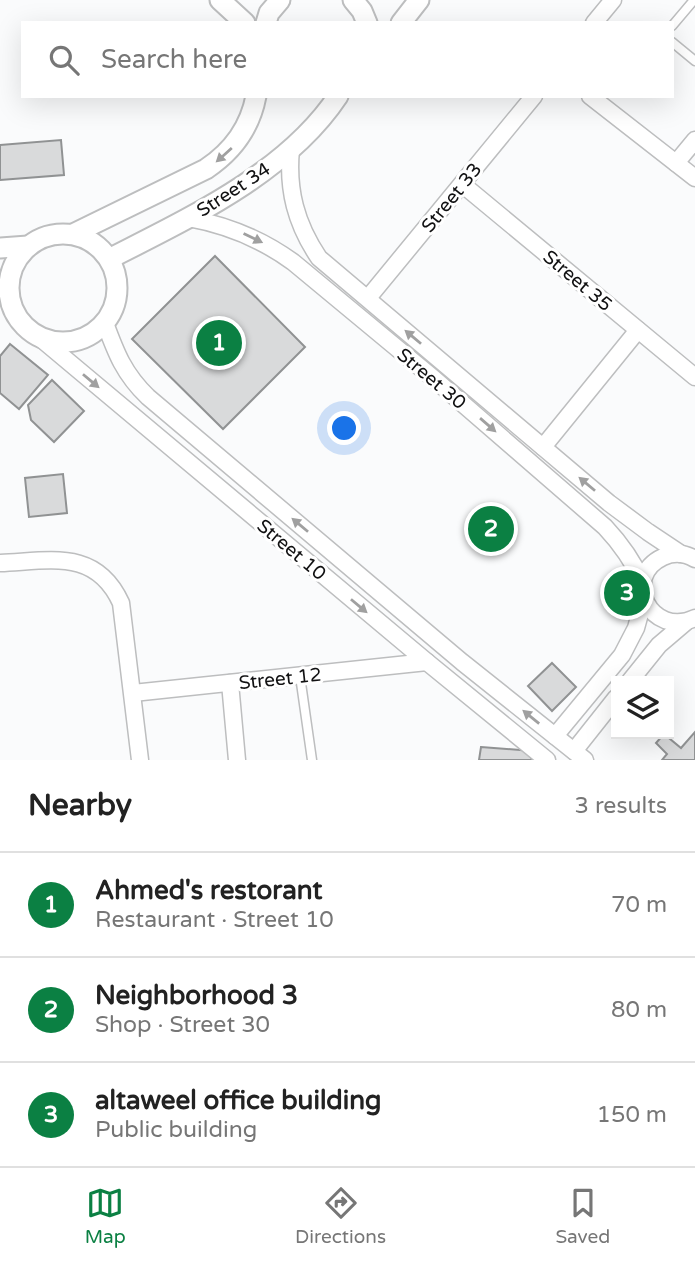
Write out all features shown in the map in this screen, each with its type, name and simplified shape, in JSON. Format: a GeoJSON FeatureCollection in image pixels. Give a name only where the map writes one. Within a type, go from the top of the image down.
{"type":"FeatureCollection","features":[{"type":"Feature","properties":{"kind":"street"},"geometry":{"type":"LineString","coordinates":[[220,0],[243,21]]}},
{"type":"Feature","properties":{"kind":"street"},"geometry":{"type":"LineString","coordinates":[[267,21],[269,13],[280,0]]}},
{"type":"Feature","properties":{"kind":"street"},"geometry":{"type":"LineString","coordinates":[[353,0],[362,11],[365,21]]}},
{"type":"Feature","properties":{"kind":"street"},"geometry":{"type":"LineString","coordinates":[[403,21],[419,0]]}},
{"type":"Feature","properties":{"kind":"street"},"geometry":{"type":"LineString","coordinates":[[596,21],[613,0]]}},
{"type":"Feature","properties":{"kind":"street","name":"Street 34"},"geometry":{"type":"LineString","coordinates":[[73,234],[206,169],[219,160],[241,136],[255,98]]}},
{"type":"Feature","properties":{"kind":"street","name":"Street 34"},"geometry":{"type":"LineString","coordinates":[[109,259],[227,197],[291,149],[319,122],[337,98]]}},
{"type":"Feature","properties":{"kind":"street","name":"Street 33"},"geometry":{"type":"LineString","coordinates":[[368,298],[532,98]]}},
{"type":"Feature","properties":{"kind":"street"},"geometry":{"type":"LineString","coordinates":[[593,98],[695,178]]}},
{"type":"Feature","properties":{"kind":"street"},"geometry":{"type":"LineString","coordinates":[[676,163],[695,140]]}},
{"type":"Feature","properties":{"kind":"street","name":"Street 30"},"geometry":{"type":"LineString","coordinates":[[291,149],[289,165],[292,199],[299,223],[319,258],[619,510],[688,556]]}},
{"type":"Feature","properties":{"kind":"street","name":"Street 35"},"geometry":{"type":"LineString","coordinates":[[462,184],[695,377]]}},
{"type":"Feature","properties":{"kind":"street","name":"Street 30"},"geometry":{"type":"LineString","coordinates":[[188,218],[243,233],[261,241],[293,262],[433,378],[605,527],[631,558],[643,591]]}},
{"type":"Feature","properties":{"kind":"street"},"geometry":{"type":"LineString","coordinates":[[73,234],[100,247],[109,259],[118,285],[117,299],[105,323],[91,334],[74,341],[56,342],[39,337],[28,329],[6,304],[10,274],[27,246],[41,238],[73,234]]}},
{"type":"Feature","properties":{"kind":"street"},"geometry":{"type":"LineString","coordinates":[[293,262],[311,245]]}},
{"type":"Feature","properties":{"kind":"street"},"geometry":{"type":"LineString","coordinates":[[0,248],[27,246]]}},
{"type":"Feature","properties":{"kind":"street","name":"Street 10"},"geometry":{"type":"LineString","coordinates":[[105,323],[122,365],[138,388],[462,662],[579,756]]}},
{"type":"Feature","properties":{"kind":"street"},"geometry":{"type":"LineString","coordinates":[[543,447],[638,330]]}},
{"type":"Feature","properties":{"kind":"street","name":"Street 10"},"geometry":{"type":"LineString","coordinates":[[39,337],[447,680],[547,760]]}},
{"type":"Feature","properties":{"kind":"street"},"geometry":{"type":"LineString","coordinates":[[605,527],[619,510]]}},
{"type":"Feature","properties":{"kind":"street"},"geometry":{"type":"LineString","coordinates":[[555,736],[626,649],[636,628],[646,573],[652,564],[670,554],[688,556]]}},
{"type":"Feature","properties":{"kind":"street"},"geometry":{"type":"LineString","coordinates":[[0,563],[56,560],[78,562],[98,571],[116,591],[121,603],[140,760]]}},
{"type":"Feature","properties":{"kind":"street"},"geometry":{"type":"LineString","coordinates":[[643,591],[651,610],[660,619],[673,622],[690,620]]}},
{"type":"Feature","properties":{"kind":"street"},"geometry":{"type":"LineString","coordinates":[[634,676],[659,645],[690,620]]}},
{"type":"Feature","properties":{"kind":"street"},"geometry":{"type":"LineString","coordinates":[[447,680],[462,662]]}},
{"type":"Feature","properties":{"kind":"street","name":"Street 12"},"geometry":{"type":"LineString","coordinates":[[133,693],[427,663]]}},
{"type":"Feature","properties":{"kind":"street"},"geometry":{"type":"LineString","coordinates":[[230,683],[237,760]]}},
{"type":"Feature","properties":{"kind":"street"},"geometry":{"type":"LineString","coordinates":[[579,756],[611,706]]}},
{"type":"Feature","properties":{"kind":"lane"},"geometry":{"type":"LineString","coordinates":[[674,24],[694,0]]}},
{"type":"Feature","properties":{"kind":"lane"},"geometry":{"type":"LineString","coordinates":[[674,44],[695,61]]}},
{"type":"Feature","properties":{"kind":"lane"},"geometry":{"type":"LineString","coordinates":[[300,676],[312,760]]}},
{"type":"Feature","properties":{"kind":"building"},"geometry":{"type":"Polygon","coordinates":[[[61,140],[64,175],[0,180],[0,145],[61,140]]]}},
{"type":"Feature","properties":{"kind":"building"},"geometry":{"type":"Polygon","coordinates":[[[215,256],[305,347],[223,429],[132,339],[215,256]]]}},
{"type":"Feature","properties":{"kind":"building"},"geometry":{"type":"Polygon","coordinates":[[[10,344],[48,375],[19,409],[0,393],[0,356],[10,344]]]}},
{"type":"Feature","properties":{"kind":"building"},"geometry":{"type":"Polygon","coordinates":[[[52,380],[84,411],[54,442],[31,420],[28,405],[52,380]]]}},
{"type":"Feature","properties":{"kind":"building"},"geometry":{"type":"Polygon","coordinates":[[[63,474],[67,513],[29,517],[25,478],[63,474]]]}},
{"type":"Feature","properties":{"kind":"building"},"geometry":{"type":"Polygon","coordinates":[[[552,663],[576,687],[552,711],[528,686],[552,663]]]}},
{"type":"Feature","properties":{"kind":"building"},"geometry":{"type":"Polygon","coordinates":[[[695,732],[695,760],[662,760],[667,754],[656,743],[660,739],[670,739],[681,748],[695,732]]]}},
{"type":"Feature","properties":{"kind":"building"},"geometry":{"type":"Polygon","coordinates":[[[481,747],[532,751],[531,760],[479,760],[481,747]]]}},
{"type":"Feature","properties":{"kind":"place","name":"Ahmed's restorant"},"geometry":{"type":"Point","coordinates":[219,343]}},
{"type":"Feature","properties":{"kind":"place","name":"Neighborhood 3"},"geometry":{"type":"Point","coordinates":[491,529]}},
{"type":"Feature","properties":{"kind":"place","name":"altaweel office building"},"geometry":{"type":"Point","coordinates":[627,593]}}]}
